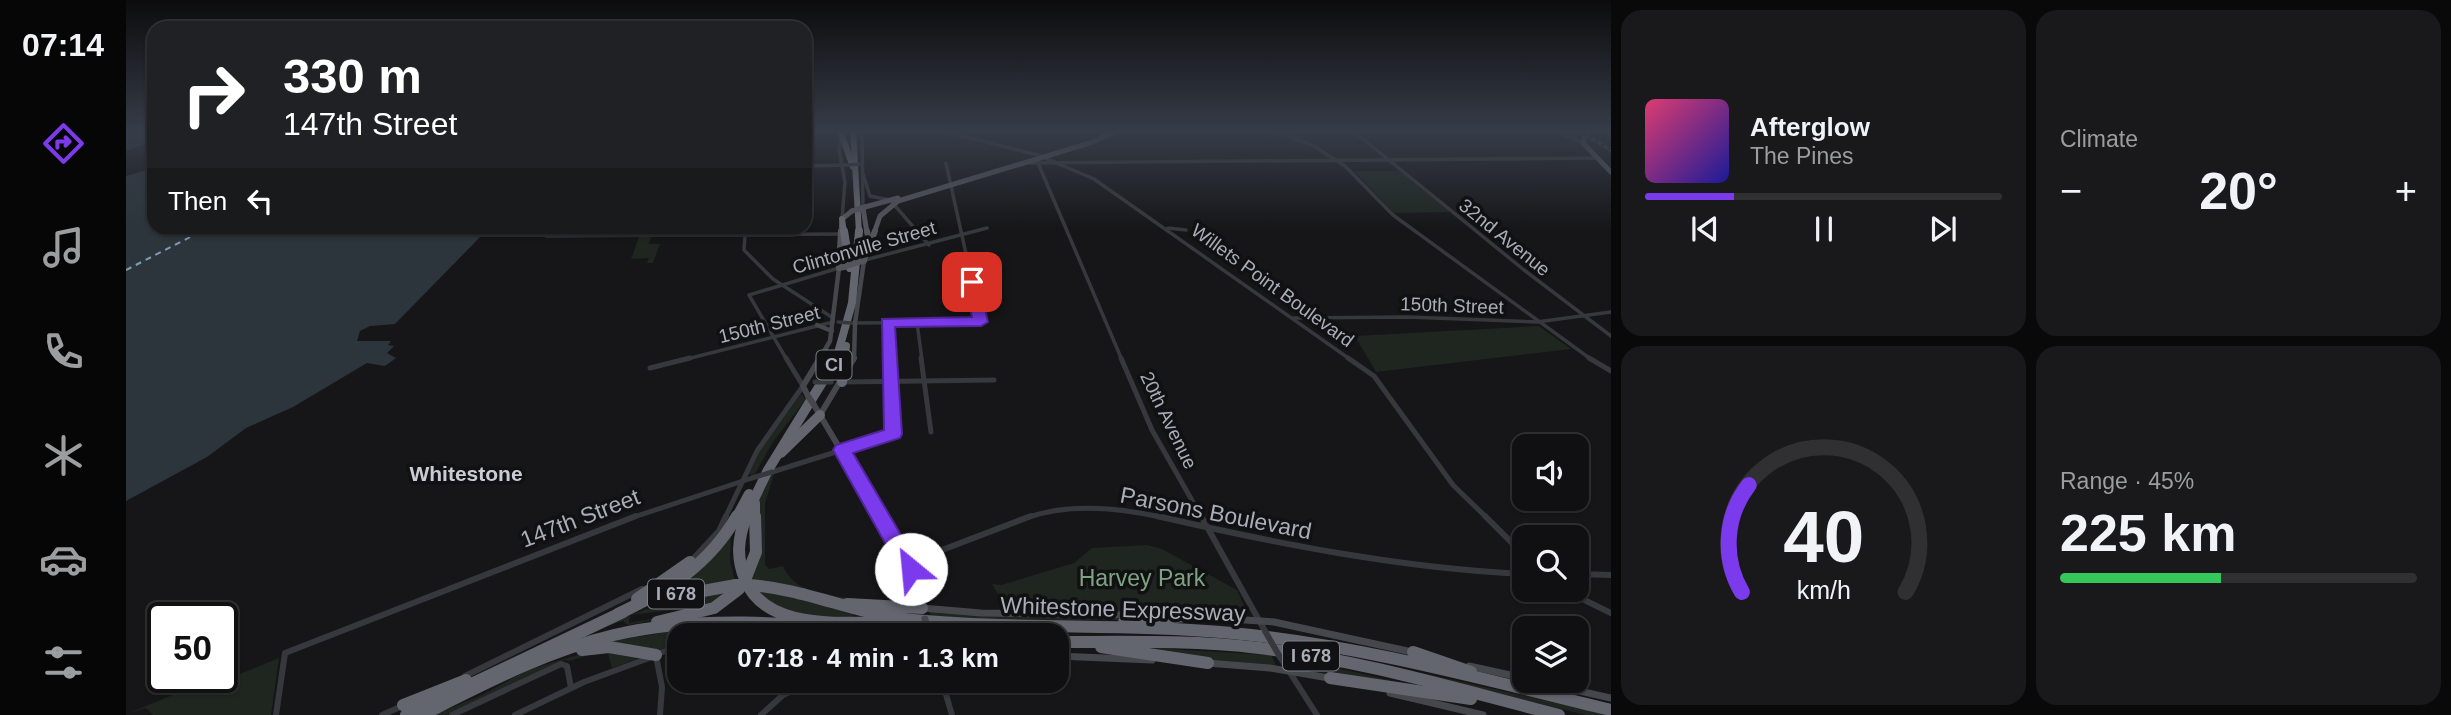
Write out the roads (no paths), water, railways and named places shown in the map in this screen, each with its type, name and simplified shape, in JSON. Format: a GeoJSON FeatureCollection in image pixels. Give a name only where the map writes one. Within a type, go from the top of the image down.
{"type":"FeatureCollection","features":[{"type":"Feature","properties":{"kind":"highway","name":"CI"},"geometry":{"type":"LineString","coordinates":[[765,473],[832,372],[851,321],[857,233],[858,183],[855,163]]}},
{"type":"Feature","properties":{"kind":"highway","name":"CI"},"geometry":{"type":"LineString","coordinates":[[750,492],[771,451],[828,367],[841,327],[851,265],[856,165]]}},
{"type":"Feature","properties":{"kind":"highway"},"geometry":{"type":"LineString","coordinates":[[857,233],[864,207],[858,183]]}},
{"type":"Feature","properties":{"kind":"highway"},"geometry":{"type":"LineString","coordinates":[[842,219],[851,265]]}},
{"type":"Feature","properties":{"kind":"highway"},"geometry":{"type":"LineString","coordinates":[[842,382],[851,321]]}},
{"type":"Feature","properties":{"kind":"highway"},"geometry":{"type":"LineString","coordinates":[[819,419],[765,473],[746,516],[737,554],[743,580],[761,602],[782,614],[813,620],[939,622]]}},
{"type":"Feature","properties":{"kind":"highway"},"geometry":{"type":"LineString","coordinates":[[578,639],[714,608],[742,585],[755,556],[754,509],[765,473]]}},
{"type":"Feature","properties":{"kind":"highway"},"geometry":{"type":"LineString","coordinates":[[618,614],[668,589],[706,562],[726,539],[750,492]]}},
{"type":"Feature","properties":{"kind":"highway"},"geometry":{"type":"LineString","coordinates":[[750,492],[732,555],[736,576],[745,594],[758,607],[784,620],[807,623]]}},
{"type":"Feature","properties":{"kind":"highway"},"geometry":{"type":"LineString","coordinates":[[578,639],[690,562]]}},
{"type":"Feature","properties":{"kind":"highway","name":"Whitestone Expressway"},"geometry":{"type":"LineString","coordinates":[[422,715],[578,639],[618,614],[683,592],[742,585],[786,590],[859,612],[939,622],[1203,631],[1295,641],[1611,710]]}},
{"type":"Feature","properties":{"kind":"highway"},"geometry":{"type":"LineString","coordinates":[[786,590],[851,604],[923,613]]}},
{"type":"Feature","properties":{"kind":"highway"},"geometry":{"type":"LineString","coordinates":[[1073,627],[1185,616]]}},
{"type":"Feature","properties":{"kind":"highway","name":"Whitestone Expressway"},"geometry":{"type":"LineString","coordinates":[[699,623],[727,623]]}},
{"type":"Feature","properties":{"kind":"highway","name":"Whitestone Expressway"},"geometry":{"type":"LineString","coordinates":[[404,710],[578,639],[667,626]]}},
{"type":"Feature","properties":{"kind":"highway","name":"Whitestone Expressway"},"geometry":{"type":"LineString","coordinates":[[1069,643],[1191,642],[1290,652],[1559,715]]}},
{"type":"Feature","properties":{"kind":"highway"},"geometry":{"type":"LineString","coordinates":[[1069,645],[1208,663]]}},
{"type":"Feature","properties":{"kind":"highway"},"geometry":{"type":"LineString","coordinates":[[485,684],[547,660],[591,648],[615,647],[656,655]]}},
{"type":"Feature","properties":{"kind":"highway"},"geometry":{"type":"LineString","coordinates":[[1413,652],[1478,675],[1611,710]]}},
{"type":"Feature","properties":{"kind":"highway"},"geometry":{"type":"LineString","coordinates":[[1330,678],[1454,696],[1548,715]]}},
{"type":"Feature","properties":{"kind":"main road"},"geometry":{"type":"LineString","coordinates":[[851,321],[851,265],[842,233],[842,219],[852,211],[864,207],[891,202],[1022,163]]}},
{"type":"Feature","properties":{"kind":"main road"},"geometry":{"type":"LineString","coordinates":[[994,172],[1010,164]]}},
{"type":"Feature","properties":{"kind":"main road"},"geometry":{"type":"LineString","coordinates":[[951,184],[1010,164]]}},
{"type":"Feature","properties":{"kind":"main road"},"geometry":{"type":"LineString","coordinates":[[877,221],[891,202]]}},
{"type":"Feature","properties":{"kind":"main road"},"geometry":{"type":"LineString","coordinates":[[864,207],[869,247]]}},
{"type":"Feature","properties":{"kind":"main road"},"geometry":{"type":"LineString","coordinates":[[864,207],[879,209],[869,247],[851,265],[829,345],[803,386],[819,419],[842,450],[908,563],[926,623]]}},
{"type":"Feature","properties":{"kind":"main road"},"geometry":{"type":"LineString","coordinates":[[817,326],[826,326],[832,331]]}},
{"type":"Feature","properties":{"kind":"main road"},"geometry":{"type":"LineString","coordinates":[[819,419],[842,382]]}},
{"type":"Feature","properties":{"kind":"main road"},"geometry":{"type":"LineString","coordinates":[[923,613],[1185,616],[1259,620],[1512,675]]}},
{"type":"Feature","properties":{"kind":"main road"},"geometry":{"type":"LineString","coordinates":[[1069,657],[1289,670],[1483,715]]}},
{"type":"Feature","properties":{"kind":"main road"},"geometry":{"type":"LineString","coordinates":[[1589,693],[1611,698]]}},
{"type":"Feature","properties":{"kind":"street"},"geometry":{"type":"LineString","coordinates":[[946,163],[962,235]]}},
{"type":"Feature","properties":{"kind":"street","name":"20th Avenue"},"geometry":{"type":"LineString","coordinates":[[1038,163],[1152,430],[1280,657],[1317,715]]}},
{"type":"Feature","properties":{"kind":"street","name":"Willets Point Boulevard"},"geometry":{"type":"LineString","coordinates":[[1056,163],[1090,177],[1366,368],[1453,485],[1512,543]]}},
{"type":"Feature","properties":{"kind":"street"},"geometry":{"type":"LineString","coordinates":[[1341,163],[1393,215],[1537,322],[1611,371]]}},
{"type":"Feature","properties":{"kind":"street","name":"32nd Avenue"},"geometry":{"type":"LineString","coordinates":[[1392,163],[1611,336]]}},
{"type":"Feature","properties":{"kind":"street"},"geometry":{"type":"LineString","coordinates":[[812,166],[856,165],[863,174],[870,196],[891,202],[929,245]]}},
{"type":"Feature","properties":{"kind":"street"},"geometry":{"type":"LineString","coordinates":[[842,166],[845,181],[842,219]]}},
{"type":"Feature","properties":{"kind":"street"},"geometry":{"type":"LineString","coordinates":[[863,174],[864,207]]}},
{"type":"Feature","properties":{"kind":"street"},"geometry":{"type":"LineString","coordinates":[[1090,177],[1098,177]]}},
{"type":"Feature","properties":{"kind":"street","name":"Clintonville Street"},"geometry":{"type":"LineString","coordinates":[[774,337],[749,295],[987,228]]}},
{"type":"Feature","properties":{"kind":"street"},"geometry":{"type":"LineString","coordinates":[[1167,229],[1186,230]]}},
{"type":"Feature","properties":{"kind":"street"},"geometry":{"type":"LineString","coordinates":[[812,233],[842,233]]}},
{"type":"Feature","properties":{"kind":"street"},"geometry":{"type":"LineString","coordinates":[[547,235],[646,235]]}},
{"type":"Feature","properties":{"kind":"street"},"geometry":{"type":"LineString","coordinates":[[745,235],[743,245],[750,257],[784,287],[834,321]]}},
{"type":"Feature","properties":{"kind":"street","name":"150th Street"},"geometry":{"type":"LineString","coordinates":[[650,368],[834,321],[981,322],[962,235]]}},
{"type":"Feature","properties":{"kind":"street","name":"150th Street"},"geometry":{"type":"LineString","coordinates":[[1292,318],[1407,317],[1537,322],[1611,312]]}},
{"type":"Feature","properties":{"kind":"street"},"geometry":{"type":"LineString","coordinates":[[916,322],[931,432]]}},
{"type":"Feature","properties":{"kind":"street"},"geometry":{"type":"LineString","coordinates":[[887,323],[891,382]]}},
{"type":"Feature","properties":{"kind":"street"},"geometry":{"type":"LineString","coordinates":[[774,337],[803,386]]}},
{"type":"Feature","properties":{"kind":"street"},"geometry":{"type":"LineString","coordinates":[[382,715],[404,710],[690,562],[713,539],[759,447],[803,386],[815,382],[994,380]]}},
{"type":"Feature","properties":{"kind":"street","name":"147th Street"},"geometry":{"type":"LineString","coordinates":[[276,715],[285,653],[598,529],[765,473],[893,434],[891,382]]}},
{"type":"Feature","properties":{"kind":"street","name":"Parsons Boulevard"},"geometry":{"type":"LineString","coordinates":[[908,563],[1032,516],[1063,509],[1113,510],[1288,547],[1481,572],[1512,573]]}},
{"type":"Feature","properties":{"kind":"street"},"geometry":{"type":"LineString","coordinates":[[1589,575],[1611,575]]}},
{"type":"Feature","properties":{"kind":"street"},"geometry":{"type":"LineString","coordinates":[[1589,602],[1611,613]]}},
{"type":"Feature","properties":{"kind":"street"},"geometry":{"type":"LineString","coordinates":[[515,715],[597,677],[667,651]]}},
{"type":"Feature","properties":{"kind":"street"},"geometry":{"type":"LineString","coordinates":[[656,655],[662,687],[660,715]]}},
{"type":"Feature","properties":{"kind":"street"},"geometry":{"type":"LineString","coordinates":[[452,715],[565,664],[571,688]]}},
{"type":"Feature","properties":{"kind":"street"},"geometry":{"type":"LineString","coordinates":[[761,715],[773,702],[791,693]]}},
{"type":"Feature","properties":{"kind":"street"},"geometry":{"type":"LineString","coordinates":[[945,693],[951,715]]}},
{"type":"Feature","properties":{"kind":"district","name":"Whitestone"},"geometry":{"type":"Point","coordinates":[466,474]}},
{"type":"Feature","properties":{"kind":"park label","name":"Harvey Park"},"geometry":{"type":"Point","coordinates":[1142,578]}}]}
